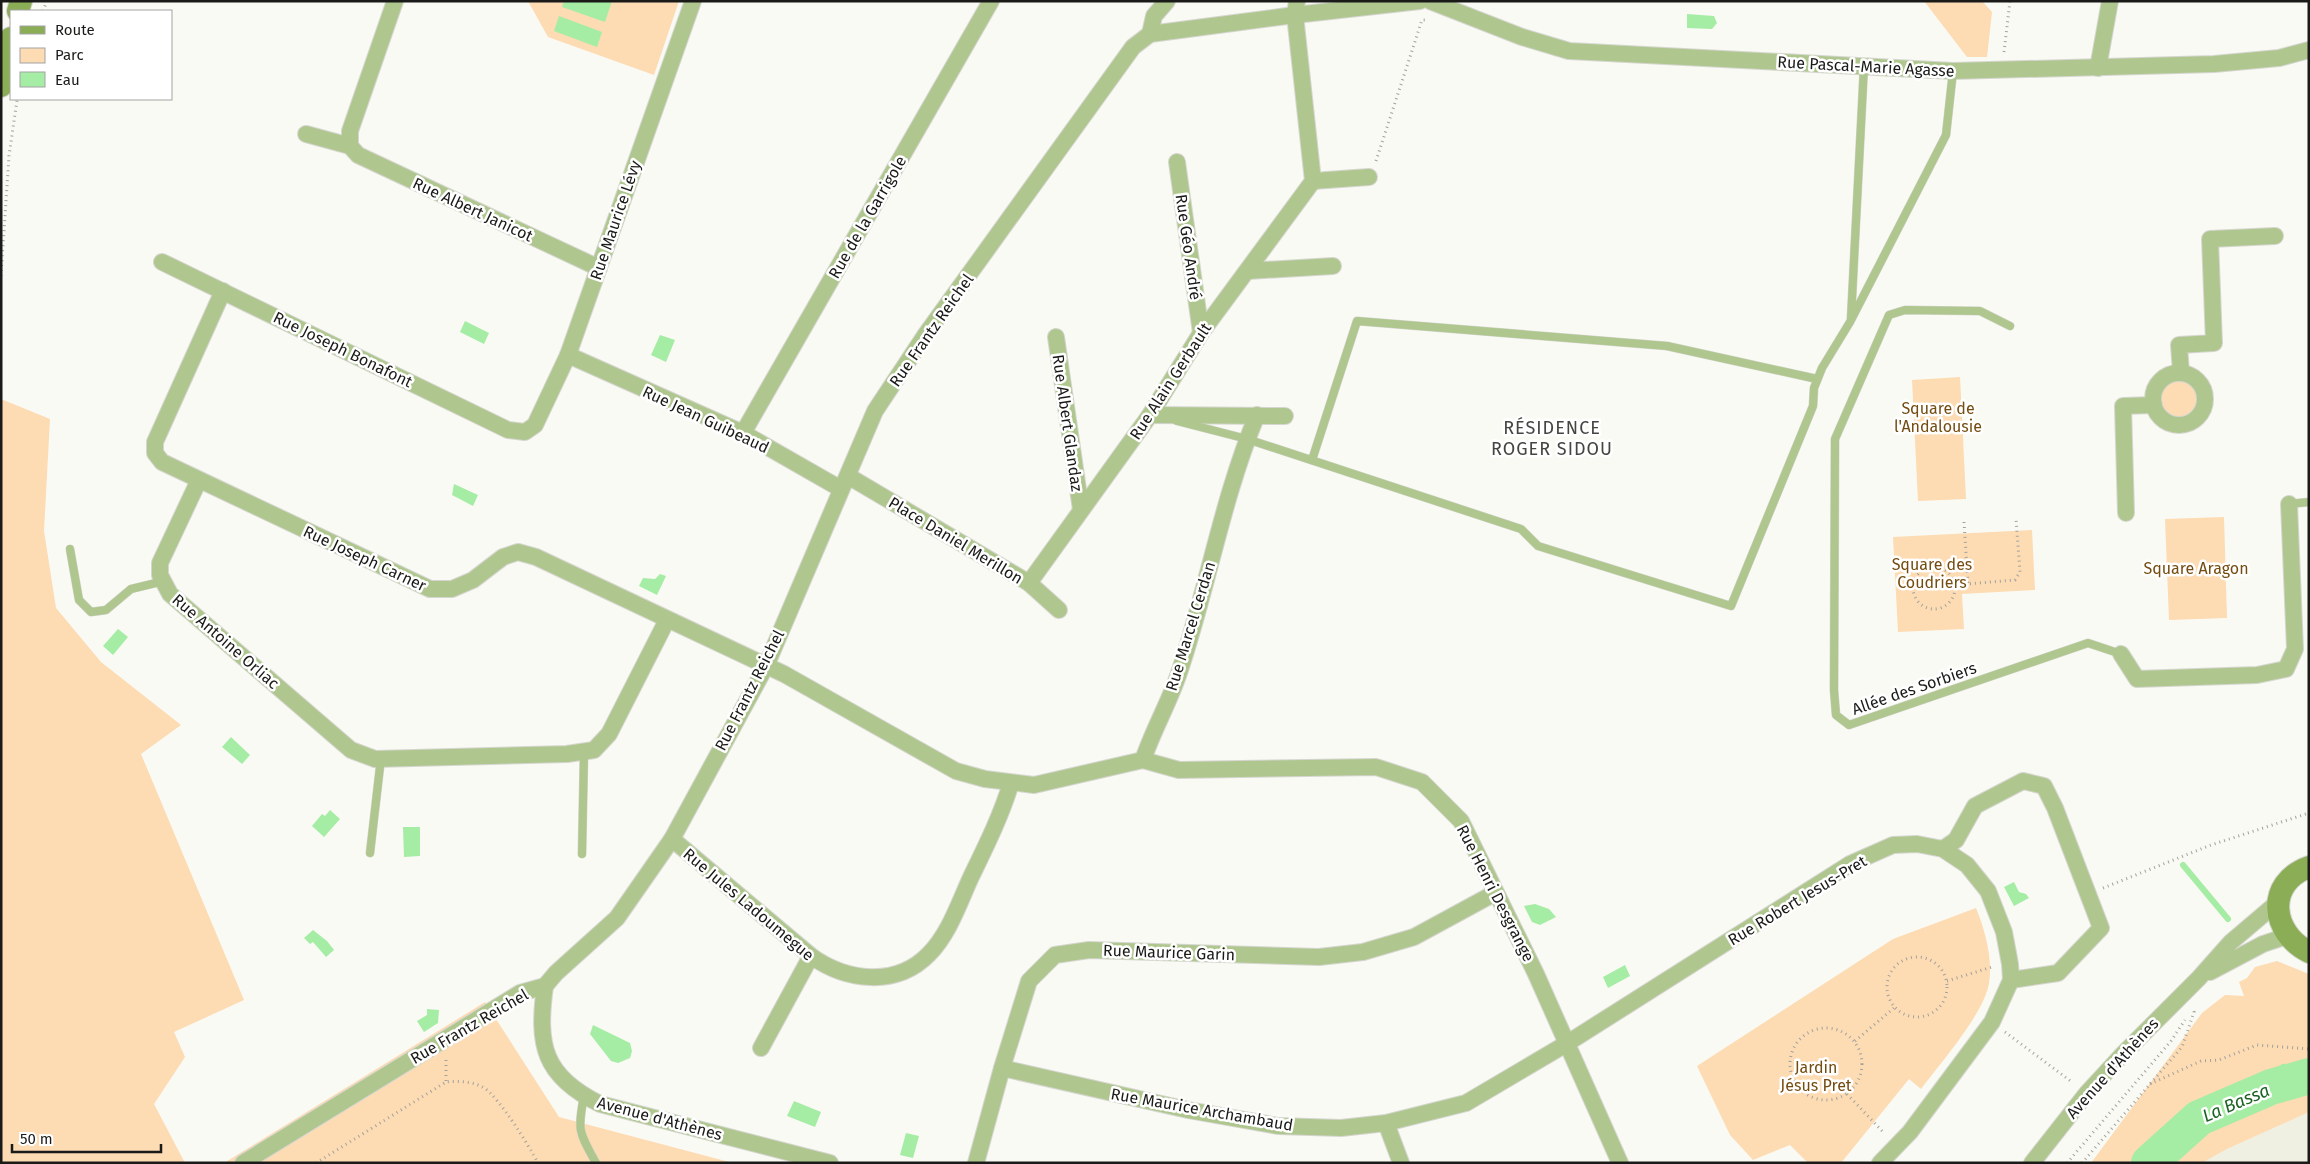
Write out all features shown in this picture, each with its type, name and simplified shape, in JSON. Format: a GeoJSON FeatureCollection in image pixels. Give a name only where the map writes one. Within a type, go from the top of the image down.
{"type":"FeatureCollection","features":[{"type":"Feature","properties":{"kind":"main road"},"geometry":{"type":"LineString","coordinates":[[1,86],[10,43]]}},
{"type":"Feature","properties":{"kind":"main road"},"geometry":{"type":"LineString","coordinates":[[2309,867],[2291,878],[2283,889],[2278,902],[2280,920],[2287,936],[2297,946],[2309,952]]}},
{"type":"Feature","properties":{"kind":"street"},"geometry":{"type":"LineString","coordinates":[[350,146],[350,131],[395,1]]}},
{"type":"Feature","properties":{"kind":"street","name":"Rue Maurice Lévy"},"geometry":{"type":"LineString","coordinates":[[525,432],[534,425],[568,355],[693,1]]}},
{"type":"Feature","properties":{"kind":"street","name":"Rue de la Garrigole"},"geometry":{"type":"LineString","coordinates":[[743,434],[991,1]]}},
{"type":"Feature","properties":{"kind":"street","name":"Rue Frantz Reichel"},"geometry":{"type":"LineString","coordinates":[[243,1163],[520,993],[545,986],[556,973],[617,918],[672,839],[766,666],[876,411],[926,334],[1133,48],[1150,34],[1154,16],[1167,1]]}},
{"type":"Feature","properties":{"kind":"street"},"geometry":{"type":"LineString","coordinates":[[1150,34],[1296,8],[1420,1]]}},
{"type":"Feature","properties":{"kind":"street"},"geometry":{"type":"LineString","coordinates":[[2098,68],[2110,1]]}},
{"type":"Feature","properties":{"kind":"street","name":"Rue Pascal-Marie Agasse"},"geometry":{"type":"LineString","coordinates":[[1434,2],[1522,37],[1569,51],[1953,71],[2214,64],[2279,58],[2309,50]]}},
{"type":"Feature","properties":{"kind":"street"},"geometry":{"type":"LineString","coordinates":[[1296,8],[1313,181],[1369,177]]}},
{"type":"Feature","properties":{"kind":"street","name":"Rue Albert Janicot"},"geometry":{"type":"LineString","coordinates":[[306,134],[350,146],[358,155],[598,268]]}},
{"type":"Feature","properties":{"kind":"street","name":"Rue Géo André"},"geometry":{"type":"LineString","coordinates":[[1177,162],[1202,332]]}},
{"type":"Feature","properties":{"kind":"street","name":"Rue Alain Gerbault"},"geometry":{"type":"LineString","coordinates":[[1029,583],[1150,415],[1202,332],[1313,181]]}},
{"type":"Feature","properties":{"kind":"street"},"geometry":{"type":"LineString","coordinates":[[2181,373],[2179,345],[2214,343],[2210,239],[2275,236]]}},
{"type":"Feature","properties":{"kind":"street","name":"Rue Joseph Bonafont"},"geometry":{"type":"LineString","coordinates":[[162,262],[508,430],[525,432]]}},
{"type":"Feature","properties":{"kind":"street"},"geometry":{"type":"LineString","coordinates":[[1248,271],[1333,266]]}},
{"type":"Feature","properties":{"kind":"street","name":"Rue Joseph Carner"},"geometry":{"type":"LineString","coordinates":[[223,291],[155,442],[154,453],[162,462],[430,589],[452,589],[472,580],[503,557],[518,552],[536,557],[766,666]]}},
{"type":"Feature","properties":{"kind":"street","name":"Rue Albert Glandaz"},"geometry":{"type":"LineString","coordinates":[[1056,337],[1081,510]]}},
{"type":"Feature","properties":{"kind":"street","name":"Rue Jean Guibeaud"},"geometry":{"type":"LineString","coordinates":[[568,355],[844,482]]}},
{"type":"Feature","properties":{"kind":"street"},"geometry":{"type":"LineString","coordinates":[[2176,372],[2181,373],[2191,376],[2200,384],[2204,395],[2204,405],[2200,415],[2179,424],[2165,421],[2158,414],[2154,405],[2153,393],[2158,383],[2165,377],[2176,372]]}},
{"type":"Feature","properties":{"kind":"street"},"geometry":{"type":"LineString","coordinates":[[2126,513],[2123,406],[2154,405]]}},
{"type":"Feature","properties":{"kind":"street"},"geometry":{"type":"LineString","coordinates":[[1150,415],[1285,416]]}},
{"type":"Feature","properties":{"kind":"street","name":"Rue Marcel Cerdan"},"geometry":{"type":"LineString","coordinates":[[1143,760],[1151,735],[1179,674],[1239,458],[1257,415]]}},
{"type":"Feature","properties":{"kind":"street","name":"Rue Antoine Orliac"},"geometry":{"type":"LineString","coordinates":[[198,480],[160,563],[160,575],[170,594],[351,750],[375,759],[584,753]]}},
{"type":"Feature","properties":{"kind":"street","name":"Place Daniel Merillon"},"geometry":{"type":"LineString","coordinates":[[844,482],[1029,583],[1059,610]]}},
{"type":"Feature","properties":{"kind":"street"},"geometry":{"type":"LineString","coordinates":[[2121,654],[2137,679],[2258,675],[2286,669],[2295,649],[2290,504]]}},
{"type":"Feature","properties":{"kind":"street"},"geometry":{"type":"LineString","coordinates":[[584,753],[594,750],[608,734],[667,620]]}},
{"type":"Feature","properties":{"kind":"street"},"geometry":{"type":"LineString","coordinates":[[766,666],[956,771],[1010,783],[1034,785],[1143,760]]}},
{"type":"Feature","properties":{"kind":"street","name":"Rue Henri Desgrange"},"geometry":{"type":"LineString","coordinates":[[1143,760],[1179,770],[1376,767],[1422,782],[1461,821],[1536,974],[1620,1163]]}},
{"type":"Feature","properties":{"kind":"street"},"geometry":{"type":"LineString","coordinates":[[1880,1163],[1910,1132],[1992,1022],[2011,972],[2058,973],[2101,928],[2055,808],[2044,786],[2022,781],[1975,806],[1956,840],[1943,849]]}},
{"type":"Feature","properties":{"kind":"street","name":"Rue Jules Ladoumegue"},"geometry":{"type":"LineString","coordinates":[[672,839],[810,956],[824,965],[849,975],[870,978],[904,972],[929,954],[947,928],[960,901],[1002,811],[1010,783]]}},
{"type":"Feature","properties":{"kind":"street","name":"Rue Robert Jesus-Pret"},"geometry":{"type":"LineString","coordinates":[[1566,1044],[1850,864],[1893,845],[1917,844],[1943,849],[1967,865],[1988,891],[2004,932],[2011,972]]}},
{"type":"Feature","properties":{"kind":"street","name":"Rue Maurice Garin"},"geometry":{"type":"LineString","coordinates":[[976,1163],[1002,1068],[1029,981],[1055,955],[1089,950],[1319,957],[1363,952],[1414,937],[1495,893]]}},
{"type":"Feature","properties":{"kind":"street","name":"Avenue d'Athènes"},"geometry":{"type":"LineString","coordinates":[[2032,1163],[2087,1093],[2161,1014],[2199,978],[2231,942],[2278,902]]}},
{"type":"Feature","properties":{"kind":"street","name":"Avenue d'Athènes"},"geometry":{"type":"LineString","coordinates":[[2199,978],[2245,953],[2287,936]]}},
{"type":"Feature","properties":{"kind":"street"},"geometry":{"type":"LineString","coordinates":[[761,1048],[810,956]]}},
{"type":"Feature","properties":{"kind":"street","name":"Avenue d'Athènes"},"geometry":{"type":"LineString","coordinates":[[545,986],[541,1035],[548,1057],[568,1085],[584,1096],[600,1104],[830,1163]]}},
{"type":"Feature","properties":{"kind":"street","name":"Rue Maurice Archambaud"},"geometry":{"type":"LineString","coordinates":[[1002,1068],[1188,1110],[1278,1126],[1341,1128],[1386,1123],[1466,1103],[1566,1044]]}},
{"type":"Feature","properties":{"kind":"street"},"geometry":{"type":"LineString","coordinates":[[1386,1123],[1400,1163]]}},
{"type":"Feature","properties":{"kind":"lane"},"geometry":{"type":"LineString","coordinates":[[1850,322],[1864,66]]}},
{"type":"Feature","properties":{"kind":"lane"},"geometry":{"type":"LineString","coordinates":[[1150,415],[1247,439],[1312,460],[1521,529],[1538,546],[1731,606],[1812,406],[1814,388],[1822,368],[1850,322],[1946,134],[1953,71]]}},
{"type":"Feature","properties":{"kind":"lane","name":"Allée des Sorbiers"},"geometry":{"type":"LineString","coordinates":[[2010,326],[1980,311],[1905,310],[1889,315],[1835,440],[1836,715],[1849,725],[2088,643],[2121,654]]}},
{"type":"Feature","properties":{"kind":"lane"},"geometry":{"type":"LineString","coordinates":[[1312,460],[1357,321],[1667,346],[1817,379]]}},
{"type":"Feature","properties":{"kind":"lane"},"geometry":{"type":"LineString","coordinates":[[2290,504],[2309,502]]}},
{"type":"Feature","properties":{"kind":"lane"},"geometry":{"type":"LineString","coordinates":[[70,549],[79,600],[91,612],[106,610],[131,589],[164,581]]}},
{"type":"Feature","properties":{"kind":"lane"},"geometry":{"type":"LineString","coordinates":[[582,854],[584,753]]}},
{"type":"Feature","properties":{"kind":"lane"},"geometry":{"type":"LineString","coordinates":[[370,853],[381,758]]}},
{"type":"Feature","properties":{"kind":"lane"},"geometry":{"type":"LineString","coordinates":[[584,1096],[578,1124],[583,1139],[596,1163]]}},
{"type":"Feature","properties":{"kind":"path"},"geometry":{"type":"LineString","coordinates":[[2002,70],[2010,1]]}},
{"type":"Feature","properties":{"kind":"path"},"geometry":{"type":"LineString","coordinates":[[1369,177],[1422,20],[1434,22],[1434,2]]}},
{"type":"Feature","properties":{"kind":"path"},"geometry":{"type":"LineString","coordinates":[[1,276],[9,156],[17,100]]}},
{"type":"Feature","properties":{"kind":"path"},"geometry":{"type":"LineString","coordinates":[[1955,585],[2015,580],[2020,572],[2016,519]]}},
{"type":"Feature","properties":{"kind":"path"},"geometry":{"type":"LineString","coordinates":[[1964,522],[1968,584]]}},
{"type":"Feature","properties":{"kind":"path"},"geometry":{"type":"LineString","coordinates":[[1934,567],[1948,572],[1955,585],[1952,599],[1941,609],[1934,610],[1920,605],[1913,592],[1915,578],[1926,568],[1934,567]]}},
{"type":"Feature","properties":{"kind":"path"},"geometry":{"type":"LineString","coordinates":[[2088,894],[2211,845],[2309,813]]}},
{"type":"Feature","properties":{"kind":"path"},"geometry":{"type":"LineString","coordinates":[[1911,958],[1927,958],[1941,968],[1947,981],[1947,990],[1943,1003],[1935,1012],[1906,1016],[1894,1008],[1889,999],[1888,986],[1891,974],[1899,962],[1911,958]]}},
{"type":"Feature","properties":{"kind":"path"},"geometry":{"type":"LineString","coordinates":[[1947,981],[1983,969],[2011,972]]}},
{"type":"Feature","properties":{"kind":"path"},"geometry":{"type":"LineString","coordinates":[[2067,1163],[2172,1041],[2193,1007],[2194,1012],[2182,1047],[2082,1163]]}},
{"type":"Feature","properties":{"kind":"path"},"geometry":{"type":"LineString","coordinates":[[1856,1041],[1894,1008]]}},
{"type":"Feature","properties":{"kind":"path"},"geometry":{"type":"LineString","coordinates":[[1992,1022],[2087,1093]]}},
{"type":"Feature","properties":{"kind":"path"},"geometry":{"type":"LineString","coordinates":[[1822,1027],[1841,1029],[1856,1041],[1862,1054],[1863,1066],[1860,1081],[1847,1094],[1830,1100],[1816,1100],[1800,1092],[1791,1077],[1789,1060],[1796,1044],[1806,1032],[1822,1027]]}},
{"type":"Feature","properties":{"kind":"path"},"geometry":{"type":"LineString","coordinates":[[2148,1085],[2200,1061],[2219,1060],[2258,1045],[2309,1049]]}},
{"type":"Feature","properties":{"kind":"path"},"geometry":{"type":"LineString","coordinates":[[316,1163],[446,1082],[463,1081],[485,1088],[527,1142],[538,1163]]}},
{"type":"Feature","properties":{"kind":"path"},"geometry":{"type":"LineString","coordinates":[[1847,1094],[1887,1137]]}},
{"type":"Feature","properties":{"kind":"shaded area"},"geometry":{"type":"Polygon","coordinates":[[[2309,1112],[2309,1163],[2202,1163],[2227,1149],[2309,1112]]]}},
{"type":"Feature","properties":{"kind":"green space"},"geometry":{"type":"Polygon","coordinates":[[[528,1],[679,1],[654,75],[548,37],[528,1]]]}},
{"type":"Feature","properties":{"kind":"green space"},"geometry":{"type":"Polygon","coordinates":[[[1924,1],[1982,1],[1992,12],[1987,57],[1967,57],[1924,1]]]}},
{"type":"Feature","properties":{"kind":"green space","name":"Square de l'Andalousie"},"geometry":{"type":"Polygon","coordinates":[[[1960,377],[1966,499],[1918,501],[1912,380],[1960,377]]]}},
{"type":"Feature","properties":{"kind":"green space"},"geometry":{"type":"Polygon","coordinates":[[[2179,380],[2192,386],[2198,399],[2192,412],[2179,418],[2166,412],[2160,399],[2166,386],[2179,380]]]}},
{"type":"Feature","properties":{"kind":"green space"},"geometry":{"type":"Polygon","coordinates":[[[1,399],[50,419],[44,531],[56,608],[101,662],[181,725],[141,754],[244,1000],[174,1032],[185,1057],[154,1104],[185,1163],[1,1163],[1,399]]]}},
{"type":"Feature","properties":{"kind":"green space","name":"Square Aragon"},"geometry":{"type":"Polygon","coordinates":[[[2224,517],[2227,618],[2169,620],[2165,519],[2224,517]]]}},
{"type":"Feature","properties":{"kind":"green space","name":"Square des Coudriers"},"geometry":{"type":"Polygon","coordinates":[[[2032,530],[2035,590],[1962,594],[1964,629],[1898,632],[1893,537],[2032,530]]]}},
{"type":"Feature","properties":{"kind":"green space","name":"Jardin Jésus Pret"},"geometry":{"type":"Polygon","coordinates":[[[1976,908],[1989,955],[1990,974],[1986,995],[1961,1038],[1921,1089],[1909,1079],[1841,1163],[1808,1163],[1790,1145],[1753,1160],[1730,1135],[1697,1066],[1893,939],[1976,908]]]}},
{"type":"Feature","properties":{"kind":"green space"},"geometry":{"type":"Polygon","coordinates":[[[2277,961],[2309,974],[2309,1112],[2227,1149],[2202,1163],[2091,1163],[2202,1013],[2225,995],[2244,996],[2239,982],[2247,978],[2255,967],[2277,961]]]}},
{"type":"Feature","properties":{"kind":"green space"},"geometry":{"type":"Polygon","coordinates":[[[485,1002],[559,1117],[733,1163],[224,1163],[485,1002]]]}},
{"type":"Feature","properties":{"kind":"water"},"geometry":{"type":"Polygon","coordinates":[[[564,1],[612,1],[605,22],[562,7],[564,1]]]}},
{"type":"Feature","properties":{"kind":"water"},"geometry":{"type":"Polygon","coordinates":[[[1687,14],[1714,16],[1717,23],[1712,29],[1687,28],[1687,14]]]}},
{"type":"Feature","properties":{"kind":"water"},"geometry":{"type":"Polygon","coordinates":[[[559,16],[602,32],[597,47],[554,31],[559,16]]]}},
{"type":"Feature","properties":{"kind":"water"},"geometry":{"type":"Polygon","coordinates":[[[465,321],[489,333],[484,344],[460,332],[465,321]]]}},
{"type":"Feature","properties":{"kind":"water"},"geometry":{"type":"Polygon","coordinates":[[[660,335],[675,340],[666,362],[651,355],[660,335]]]}},
{"type":"Feature","properties":{"kind":"water"},"geometry":{"type":"Polygon","coordinates":[[[454,484],[478,495],[473,506],[452,495],[454,484]]]}},
{"type":"Feature","properties":{"kind":"water"},"geometry":{"type":"Polygon","coordinates":[[[660,574],[666,576],[657,595],[639,586],[643,578],[655,579],[660,574]]]}},
{"type":"Feature","properties":{"kind":"water"},"geometry":{"type":"Polygon","coordinates":[[[118,629],[128,637],[113,655],[103,646],[118,629]]]}},
{"type":"Feature","properties":{"kind":"water"},"geometry":{"type":"Polygon","coordinates":[[[231,737],[250,755],[242,764],[222,747],[231,737]]]}},
{"type":"Feature","properties":{"kind":"water"},"geometry":{"type":"Polygon","coordinates":[[[330,810],[340,819],[324,837],[312,826],[322,814],[325,816],[330,810]]]}},
{"type":"Feature","properties":{"kind":"water"},"geometry":{"type":"Polygon","coordinates":[[[403,827],[420,827],[420,856],[404,857],[403,827]]]}},
{"type":"Feature","properties":{"kind":"water"},"geometry":{"type":"Polygon","coordinates":[[[2014,882],[2019,892],[2026,894],[2029,898],[2014,906],[2004,887],[2014,882]]]}},
{"type":"Feature","properties":{"kind":"water"},"geometry":{"type":"Polygon","coordinates":[[[1535,904],[1549,909],[1556,917],[1540,925],[1532,922],[1524,906],[1535,904]]]}},
{"type":"Feature","properties":{"kind":"water"},"geometry":{"type":"Polygon","coordinates":[[[313,930],[327,941],[334,950],[326,957],[313,942],[310,944],[304,938],[313,930]]]}},
{"type":"Feature","properties":{"kind":"water"},"geometry":{"type":"Polygon","coordinates":[[[1625,965],[1630,976],[1608,988],[1603,977],[1625,965]]]}},
{"type":"Feature","properties":{"kind":"water"},"geometry":{"type":"Polygon","coordinates":[[[427,1009],[439,1010],[438,1023],[424,1032],[417,1021],[427,1015],[427,1009]]]}},
{"type":"Feature","properties":{"kind":"water"},"geometry":{"type":"Polygon","coordinates":[[[593,1025],[630,1043],[632,1051],[630,1058],[618,1063],[611,1061],[590,1034],[593,1025]]]}},
{"type":"Feature","properties":{"kind":"water"},"geometry":{"type":"Polygon","coordinates":[[[794,1101],[821,1112],[815,1127],[787,1116],[794,1101]]]}},
{"type":"Feature","properties":{"kind":"water"},"geometry":{"type":"Polygon","coordinates":[[[906,1133],[919,1136],[913,1158],[900,1155],[906,1133]]]}},
{"type":"Feature","properties":{"kind":"waterway"},"geometry":{"type":"LineString","coordinates":[[2183,865],[2228,919]]}},
{"type":"Feature","properties":{"kind":"waterway"},"geometry":{"type":"LineString","coordinates":[[2283,1067],[2293,1081]]}},
{"type":"Feature","properties":{"kind":"waterway","name":"La Bassa"},"geometry":{"type":"LineString","coordinates":[[2149,1163],[2199,1118],[2271,1087],[2309,1076]]}},
{"type":"Feature","properties":{"kind":"district","name":"RÉSIDENCE ROGER SIDOU"},"geometry":{"type":"Point","coordinates":[1552,438]}}]}
